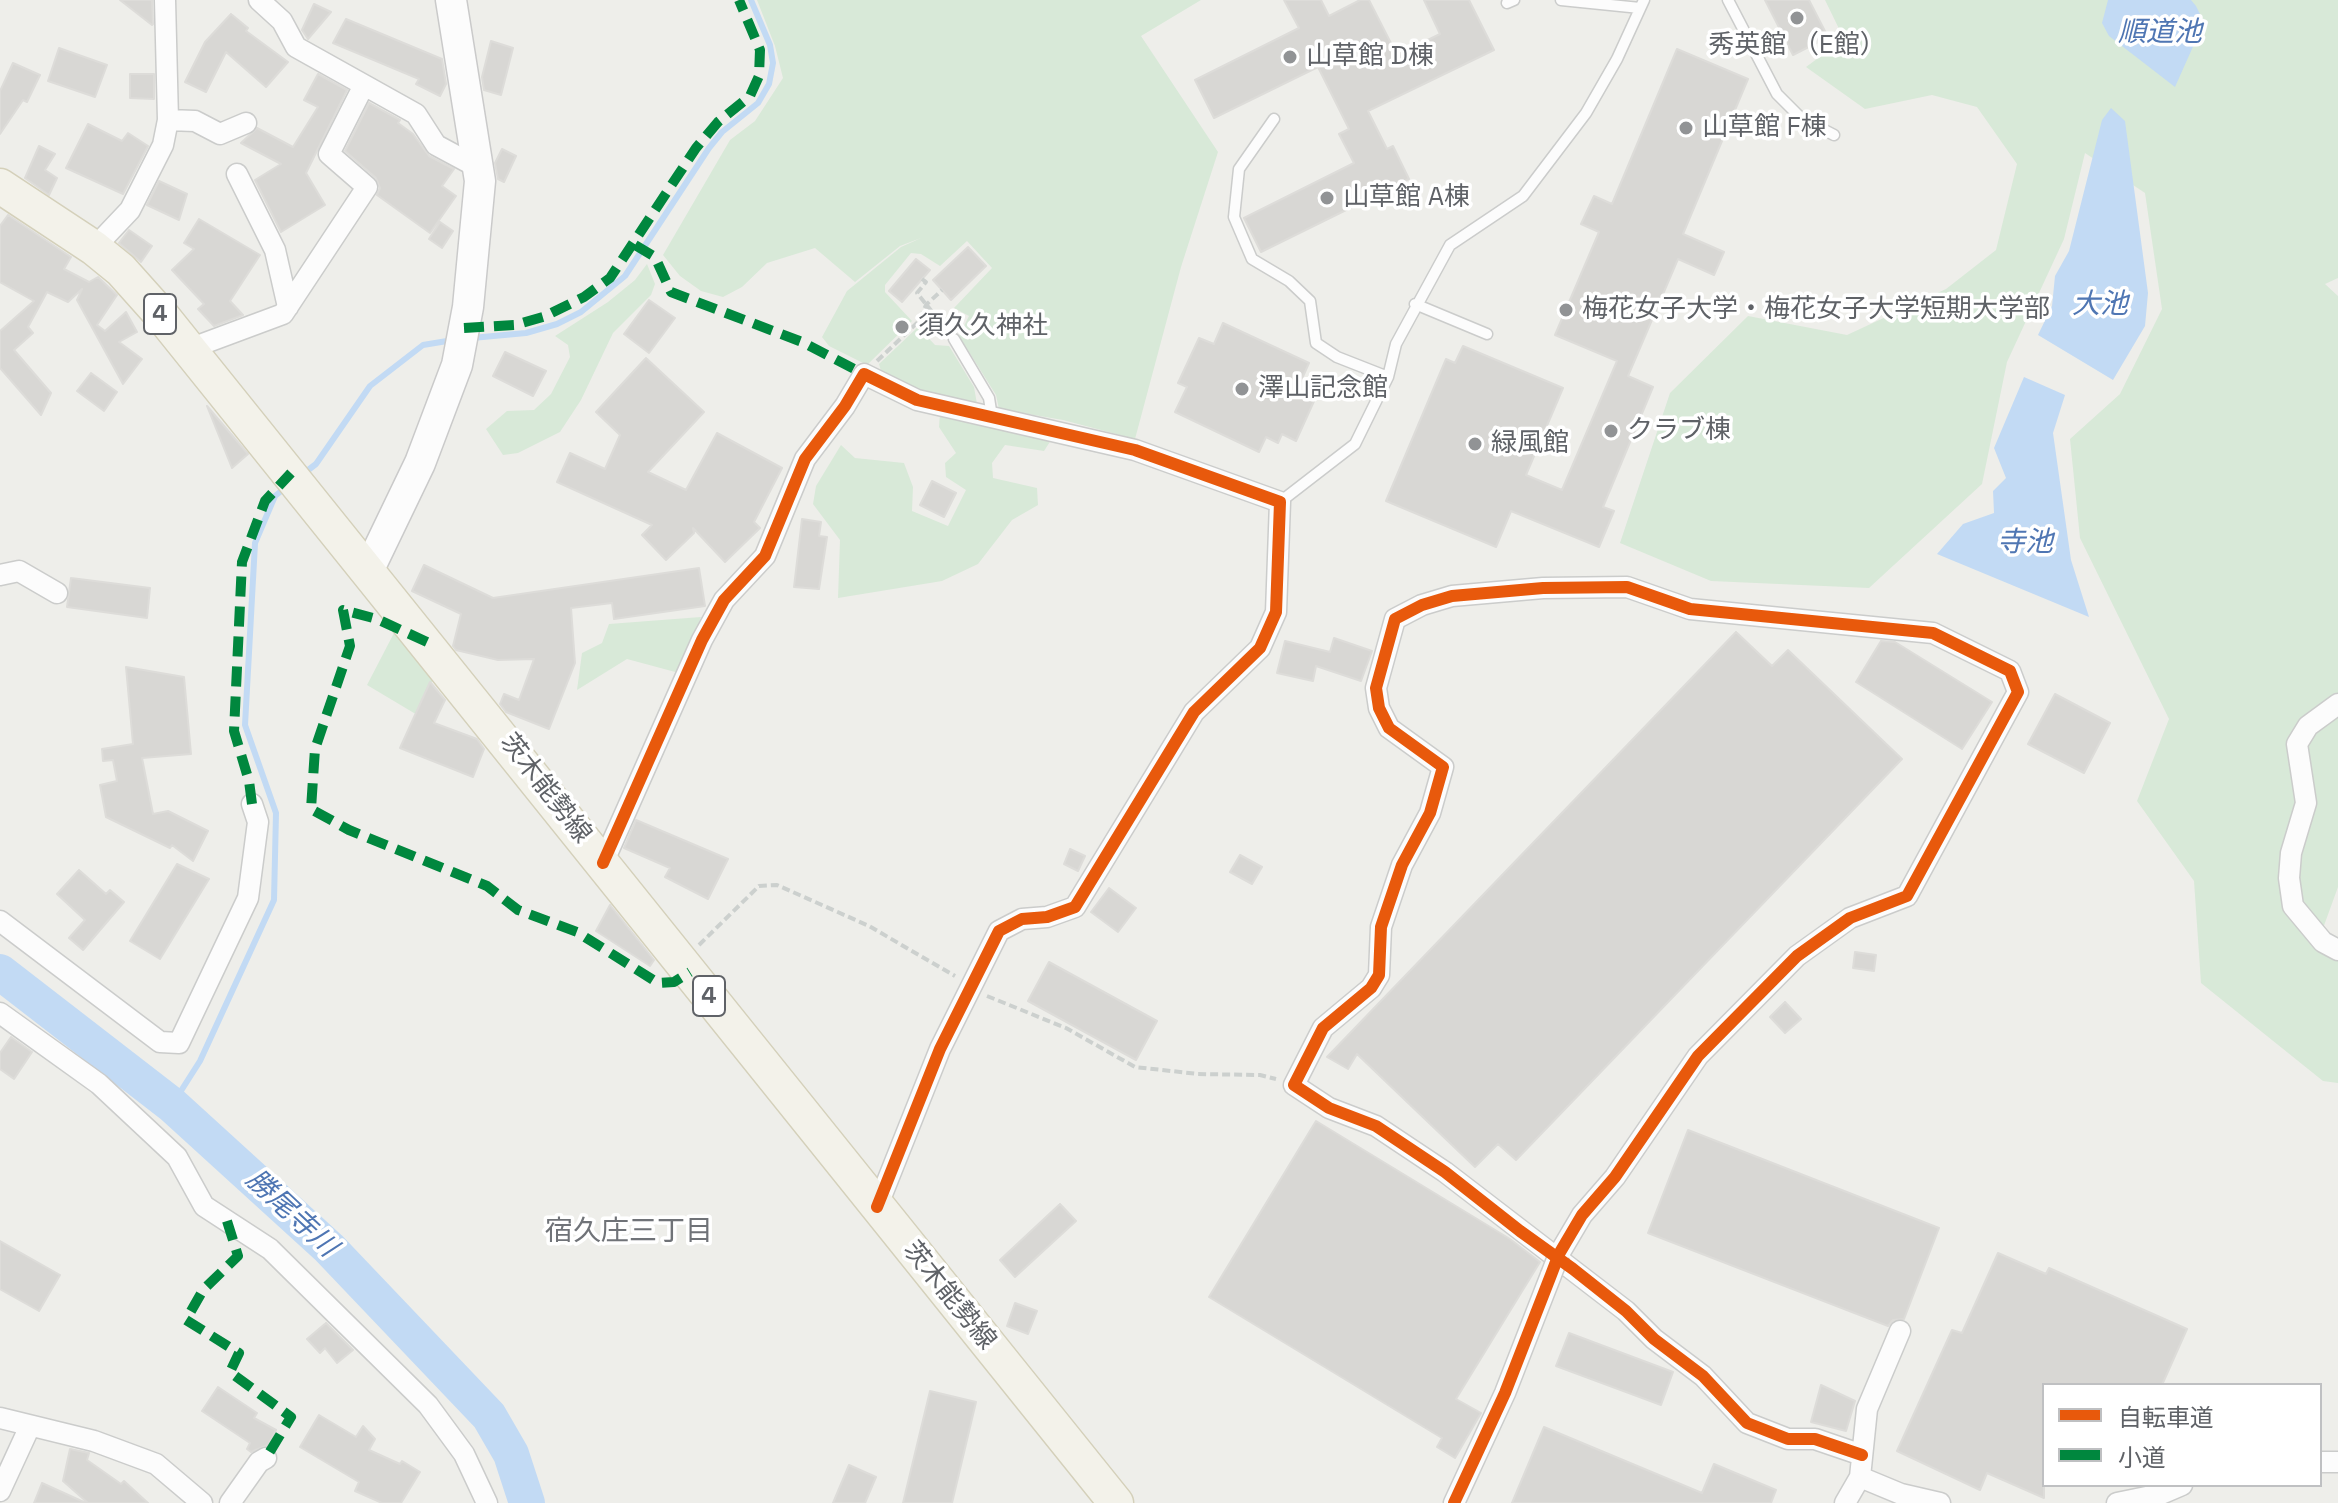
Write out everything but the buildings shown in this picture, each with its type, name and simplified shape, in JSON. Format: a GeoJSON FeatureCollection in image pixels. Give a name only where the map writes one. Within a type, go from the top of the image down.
{"type":"FeatureCollection","features":[{"type":"Feature","properties":{"kind":"main road","name":"茨木能勢線"},"geometry":{"type":"LineString","coordinates":[[1,187],[94,248],[121,270],[189,349],[369,569],[1116,1503]]}},
{"type":"Feature","properties":{"kind":"street"},"geometry":{"type":"LineString","coordinates":[[94,248],[130,210],[163,145],[168,120],[165,0]]}},
{"type":"Feature","properties":{"kind":"street"},"geometry":{"type":"LineString","coordinates":[[259,0],[282,21],[296,47],[416,114],[436,145],[477,167]]}},
{"type":"Feature","properties":{"kind":"street"},"geometry":{"type":"LineString","coordinates":[[369,569],[420,463],[461,342],[480,181],[451,0]]}},
{"type":"Feature","properties":{"kind":"street"},"geometry":{"type":"LineString","coordinates":[[189,349],[272,320],[288,307],[367,187],[329,154],[364,85]]}},
{"type":"Feature","properties":{"kind":"street"},"geometry":{"type":"LineString","coordinates":[[168,120],[195,121],[220,134],[246,123]]}},
{"type":"Feature","properties":{"kind":"street"},"geometry":{"type":"LineString","coordinates":[[237,174],[275,250],[288,307]]}},
{"type":"Feature","properties":{"kind":"street"},"geometry":{"type":"LineString","coordinates":[[603,863],[702,640],[724,600],[765,556],[805,459],[845,406],[864,374],[917,400],[1135,450],[1280,502],[1276,612],[1260,648],[1194,712],[1075,907],[1047,917],[1022,919],[999,931],[940,1049],[877,1207]]}},
{"type":"Feature","properties":{"kind":"street"},"geometry":{"type":"LineString","coordinates":[[0,575],[19,571],[57,593]]}},
{"type":"Feature","properties":{"kind":"street"},"geometry":{"type":"LineString","coordinates":[[1454,1503],[1505,1393],[1551,1275],[1559,1254],[1582,1215],[1615,1177],[1698,1056],[1797,956],[1850,918],[1907,896],[2018,692],[2010,671],[1933,633],[1690,609],[1627,587],[1543,588],[1452,596],[1422,605],[1395,619],[1376,688],[1379,708],[1389,728],[1443,767],[1430,813],[1402,865],[1381,927],[1379,975],[1371,988],[1323,1028],[1294,1085],[1329,1108],[1376,1126],[1445,1172],[1626,1311],[1654,1339],[1703,1376],[1747,1423],[1788,1439],[1815,1439],[1862,1455]]}},
{"type":"Feature","properties":{"kind":"street"},"geometry":{"type":"LineString","coordinates":[[2338,704],[2308,726],[2297,744],[2306,803],[2291,853],[2289,878],[2293,906],[2323,942],[2338,950]]}},
{"type":"Feature","properties":{"kind":"street"},"geometry":{"type":"LineString","coordinates":[[1,924],[160,1042],[179,1043],[248,898],[258,822],[252,804]]}},
{"type":"Feature","properties":{"kind":"street"},"geometry":{"type":"LineString","coordinates":[[0,1013],[99,1084],[177,1157],[204,1206],[270,1249],[428,1405],[464,1454],[486,1493],[487,1503]]}},
{"type":"Feature","properties":{"kind":"street"},"geometry":{"type":"LineString","coordinates":[[1845,1503],[1860,1477],[1867,1409],[1900,1331]]}},
{"type":"Feature","properties":{"kind":"street"},"geometry":{"type":"LineString","coordinates":[[0,1418],[94,1441],[156,1464],[202,1503]]}},
{"type":"Feature","properties":{"kind":"street"},"geometry":{"type":"LineString","coordinates":[[0,1491],[30,1426]]}},
{"type":"Feature","properties":{"kind":"street"},"geometry":{"type":"LineString","coordinates":[[230,1503],[259,1462],[266,1458]]}},
{"type":"Feature","properties":{"kind":"street"},"geometry":{"type":"LineString","coordinates":[[1860,1477],[1901,1494],[1940,1503]]}},
{"type":"Feature","properties":{"kind":"street"},"geometry":{"type":"LineString","coordinates":[[2117,1503],[2161,1494],[2177,1487]]}},
{"type":"Feature","properties":{"kind":"lane"},"geometry":{"type":"LineString","coordinates":[[1280,502],[1355,444],[1388,377],[1396,344],[1415,304],[1450,245],[1523,196],[1586,113],[1617,59],[1642,4],[1561,0]]}},
{"type":"Feature","properties":{"kind":"lane"},"geometry":{"type":"LineString","coordinates":[[1728,0],[1777,94],[1801,118],[1834,135]]}},
{"type":"Feature","properties":{"kind":"lane"},"geometry":{"type":"LineString","coordinates":[[1274,119],[1239,169],[1234,217],[1252,259],[1289,281],[1310,301],[1316,343],[1337,357],[1388,377]]}},
{"type":"Feature","properties":{"kind":"lane"},"geometry":{"type":"LineString","coordinates":[[1415,304],[1487,334]]}},
{"type":"Feature","properties":{"kind":"lane"},"geometry":{"type":"LineString","coordinates":[[954,339],[989,398],[992,417]]}},
{"type":"Feature","properties":{"kind":"path"},"geometry":{"type":"LineString","coordinates":[[922,279],[926,282],[917,293],[954,339]]}},
{"type":"Feature","properties":{"kind":"path"},"geometry":{"type":"LineString","coordinates":[[868,369],[919,321],[926,305],[942,290]]}},
{"type":"Feature","properties":{"kind":"path"},"geometry":{"type":"LineString","coordinates":[[682,962],[759,886],[777,885],[869,926],[971,987],[1066,1028],[1135,1067],[1167,1072],[1260,1075],[1294,1085]]}},
{"type":"Feature","properties":{"kind":"green space"},"geometry":{"type":"Polygon","coordinates":[[[757,0],[1201,0],[1141,36],[1218,152],[1181,267],[1135,439],[1063,420],[999,409],[996,395],[959,336],[969,316],[954,308],[992,268],[967,241],[940,266],[921,254],[911,253],[885,285],[885,292],[912,321],[867,365],[829,346],[822,337],[847,291],[901,247],[921,238],[900,246],[855,282],[815,248],[767,263],[742,287],[723,297],[701,291],[680,276],[663,255],[730,140],[755,121],[783,78],[775,46],[757,0]]]}},
{"type":"Feature","properties":{"kind":"green space"},"geometry":{"type":"Polygon","coordinates":[[[1825,0],[2338,0],[2338,278],[2325,284],[2338,296],[2338,887],[2318,942],[2338,953],[2338,1083],[2323,1081],[2201,983],[2194,881],[2137,801],[2169,719],[2080,538],[2070,439],[2120,394],[2162,309],[2145,193],[2085,153],[2064,239],[2007,362],[1982,484],[1869,588],[1711,581],[1620,543],[1670,393],[1748,316],[1847,335],[1946,289],[1996,250],[2017,164],[1977,107],[1932,95],[1865,109],[1806,67],[1844,39],[1825,0]]]}},
{"type":"Feature","properties":{"kind":"green space"},"geometry":{"type":"Polygon","coordinates":[[[647,264],[655,284],[651,295],[613,333],[581,400],[560,432],[518,453],[503,455],[486,429],[507,411],[534,410],[551,394],[570,357],[568,345],[555,336],[608,302],[635,280],[647,264]]]}},
{"type":"Feature","properties":{"kind":"green space"},"geometry":{"type":"Polygon","coordinates":[[[918,327],[935,345],[949,346],[974,387],[977,404],[919,390],[881,371],[879,364],[918,327]]]}},
{"type":"Feature","properties":{"kind":"green space"},"geometry":{"type":"Polygon","coordinates":[[[940,413],[1053,437],[1044,451],[1005,445],[992,463],[993,478],[1037,488],[1038,505],[1012,520],[978,564],[942,581],[838,598],[840,540],[813,504],[816,486],[841,445],[855,458],[904,463],[913,487],[912,511],[948,526],[966,490],[946,477],[945,463],[956,453],[939,427],[940,413]]]}},
{"type":"Feature","properties":{"kind":"green space"},"geometry":{"type":"Polygon","coordinates":[[[701,617],[679,673],[627,659],[577,690],[582,653],[602,643],[609,624],[701,617]]]}},
{"type":"Feature","properties":{"kind":"green space"},"geometry":{"type":"Polygon","coordinates":[[[394,633],[405,638],[436,671],[419,716],[367,685],[394,633]]]}},
{"type":"Feature","properties":{"kind":"water","name":"順道池"},"geometry":{"type":"Polygon","coordinates":[[[2108,0],[2191,0],[2196,6],[2204,22],[2175,87],[2109,36],[2102,23],[2108,0]]]}},
{"type":"Feature","properties":{"kind":"water","name":"大池"},"geometry":{"type":"Polygon","coordinates":[[[2111,108],[2125,121],[2148,293],[2145,326],[2113,380],[2038,335],[2052,306],[2055,276],[2069,251],[2102,120],[2111,108]]]}},
{"type":"Feature","properties":{"kind":"water","name":"寺池"},"geometry":{"type":"Polygon","coordinates":[[[2024,377],[2065,395],[2053,433],[2071,560],[2089,617],[1937,554],[1963,524],[1994,513],[1993,491],[2006,478],[1994,448],[2024,377]]]}},
{"type":"Feature","properties":{"kind":"waterway"},"geometry":{"type":"LineString","coordinates":[[472,338],[526,333],[557,324],[581,312],[625,276],[709,148],[722,132],[758,103],[769,84],[773,63],[770,45],[751,0]]}},
{"type":"Feature","properties":{"kind":"waterway"},"geometry":{"type":"LineString","coordinates":[[303,474],[316,464],[370,386],[423,345],[453,340]]}},
{"type":"Feature","properties":{"kind":"waterway"},"geometry":{"type":"LineString","coordinates":[[172,1105],[200,1061],[274,900],[276,813],[245,725],[255,543],[275,496],[285,488]]}},
{"type":"Feature","properties":{"kind":"waterway","name":"勝尾寺川"},"geometry":{"type":"LineString","coordinates":[[0,972],[172,1105],[329,1248],[489,1416],[511,1454],[527,1503]]}},
{"type":"Feature","properties":{"kind":"marked path"},"geometry":{"type":"LineString","coordinates":[[464,328],[515,325],[543,317],[584,297],[610,278],[696,148],[718,122],[750,96],[759,76],[760,50],[739,0]]}},
{"type":"Feature","properties":{"kind":"marked path"},"geometry":{"type":"LineString","coordinates":[[635,245],[655,257],[671,292],[802,342],[864,374]]}},
{"type":"Feature","properties":{"kind":"marked path"},"geometry":{"type":"LineString","coordinates":[[252,804],[249,781],[234,731],[242,562],[265,501],[291,473]]}},
{"type":"Feature","properties":{"kind":"marked path"},"geometry":{"type":"LineString","coordinates":[[427,642],[377,619],[343,610],[350,646],[315,749],[311,809],[349,830],[487,886],[518,910],[577,932],[658,983],[674,982],[690,972]]}},
{"type":"Feature","properties":{"kind":"marked path"},"geometry":{"type":"LineString","coordinates":[[227,1221],[238,1256],[203,1290],[186,1320],[239,1353],[230,1372],[291,1417],[266,1458]]}},
{"type":"Feature","properties":{"kind":"cycle path"},"geometry":{"type":"LineString","coordinates":[[603,863],[702,640],[724,600],[765,556],[805,459],[845,406],[864,374],[917,400],[1135,450],[1280,502],[1276,612],[1260,648],[1194,712],[1075,907],[1047,917],[1022,919],[999,931],[940,1049],[877,1207]]}},
{"type":"Feature","properties":{"kind":"cycle path"},"geometry":{"type":"LineString","coordinates":[[1454,1503],[1505,1393],[1551,1275],[1559,1254],[1582,1215],[1615,1177],[1698,1056],[1797,956],[1850,918],[1907,896],[2018,692],[2010,671],[1933,633],[1690,609],[1627,587],[1543,588],[1452,596],[1422,605],[1395,619],[1376,688],[1379,708],[1389,728],[1443,767],[1430,813],[1402,865],[1381,927],[1379,975],[1371,988],[1323,1028],[1294,1085],[1329,1108],[1376,1126],[1445,1172],[1520,1231],[1573,1269],[1626,1311],[1654,1339],[1703,1376],[1747,1423],[1788,1439],[1815,1439],[1862,1455]]}},
{"type":"Feature","properties":{"kind":"place","name":"秀英館 （E館）"},"geometry":{"type":"Point","coordinates":[1797,18]}},
{"type":"Feature","properties":{"kind":"place","name":"山草館 D棟"},"geometry":{"type":"Point","coordinates":[1290,57]}},
{"type":"Feature","properties":{"kind":"place","name":"山草館 F棟"},"geometry":{"type":"Point","coordinates":[1686,128]}},
{"type":"Feature","properties":{"kind":"place","name":"山草館 A棟"},"geometry":{"type":"Point","coordinates":[1327,198]}},
{"type":"Feature","properties":{"kind":"place","name":"梅花女子大学・梅花女子大学短期大学部"},"geometry":{"type":"Point","coordinates":[1566,310]}},
{"type":"Feature","properties":{"kind":"place","name":"須久久神社"},"geometry":{"type":"Point","coordinates":[902,327]}},
{"type":"Feature","properties":{"kind":"place","name":"澤山記念館"},"geometry":{"type":"Point","coordinates":[1242,389]}},
{"type":"Feature","properties":{"kind":"place","name":"クラブ棟"},"geometry":{"type":"Point","coordinates":[1611,431]}},
{"type":"Feature","properties":{"kind":"place","name":"緑風館"},"geometry":{"type":"Point","coordinates":[1475,444]}},
{"type":"Feature","properties":{"kind":"district","name":"宿久庄三丁目"},"geometry":{"type":"Point","coordinates":[629,1232]}}]}
